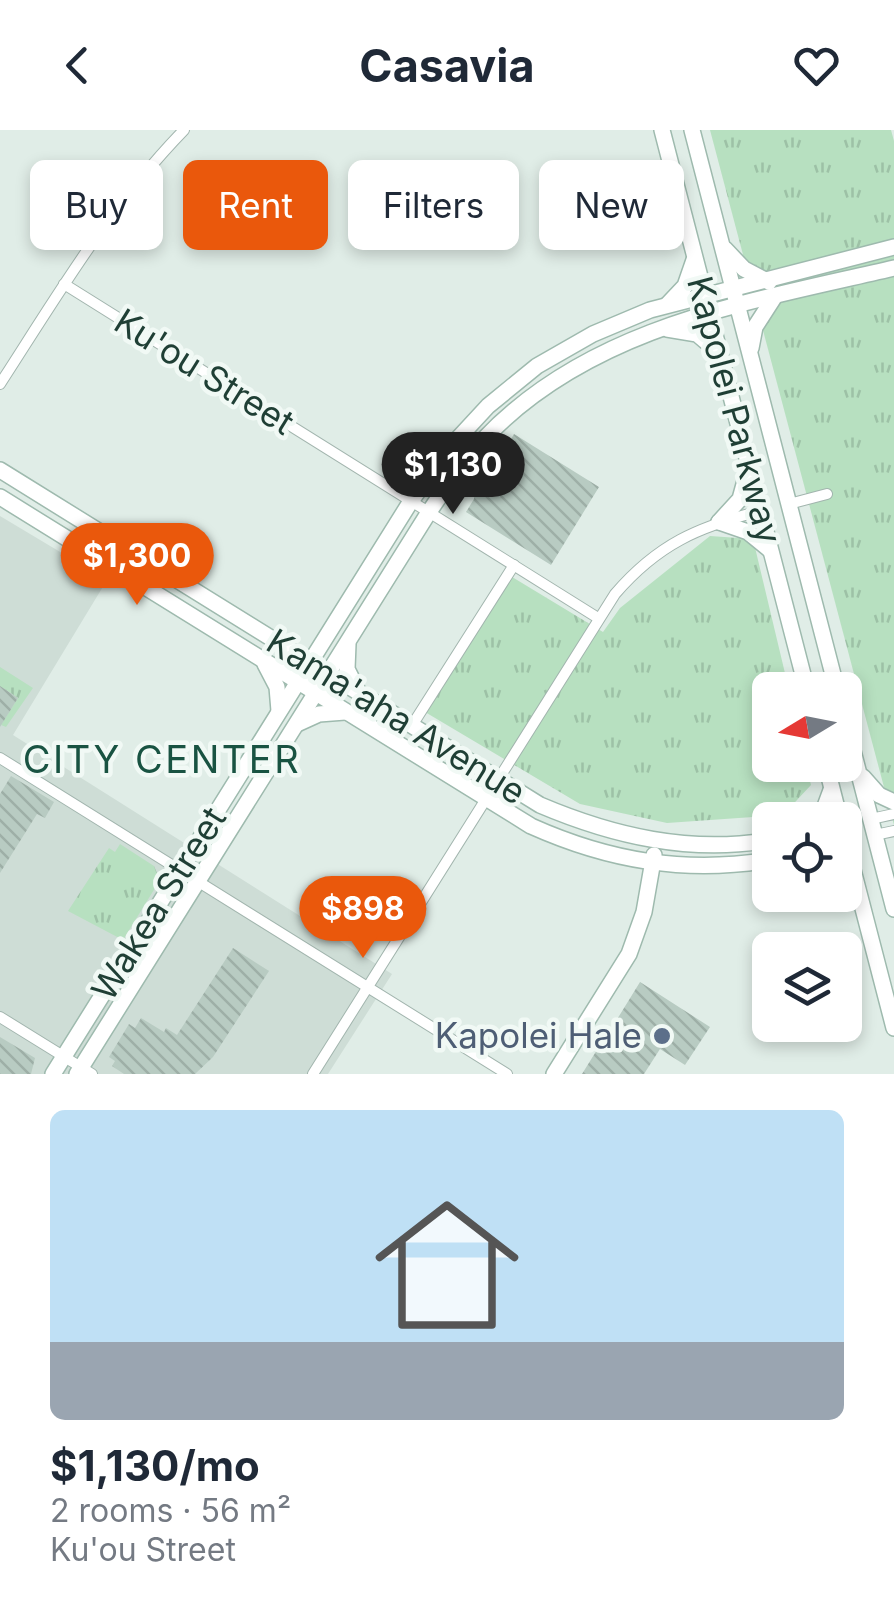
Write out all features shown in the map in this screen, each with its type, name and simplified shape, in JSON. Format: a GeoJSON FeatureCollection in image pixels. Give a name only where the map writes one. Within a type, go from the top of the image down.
{"type":"FeatureCollection","features":[{"type":"Feature","properties":{"kind":"street"},"geometry":{"type":"LineString","coordinates":[[0,384],[122,202],[184,130]]}},
{"type":"Feature","properties":{"kind":"street","name":"Kapolei Parkway"},"geometry":{"type":"LineString","coordinates":[[662,130],[801,672]]}},
{"type":"Feature","properties":{"kind":"street","name":"Kapolei Parkway"},"geometry":{"type":"LineString","coordinates":[[692,130],[832,672]]}},
{"type":"Feature","properties":{"kind":"street"},"geometry":{"type":"LineString","coordinates":[[723,246],[744,269],[774,288],[756,327],[750,352]]}},
{"type":"Feature","properties":{"kind":"street","name":"Wakea Street"},"geometry":{"type":"LineString","coordinates":[[84,1072],[198,881],[429,512],[483,440],[532,396],[598,354],[709,314],[736,298],[894,247]]}},
{"type":"Feature","properties":{"kind":"street"},"geometry":{"type":"LineString","coordinates":[[665,306],[685,286],[694,258]]}},
{"type":"Feature","properties":{"kind":"street","name":"Wakea Street"},"geometry":{"type":"LineString","coordinates":[[774,288],[894,268]]}},
{"type":"Feature","properties":{"kind":"street","name":"Ku'ou Street"},"geometry":{"type":"LineString","coordinates":[[64,284],[598,618]]}},
{"type":"Feature","properties":{"kind":"street","name":"Wakea Street"},"geometry":{"type":"LineString","coordinates":[[53,1074],[411,501],[460,436],[508,388],[593,334],[665,306],[704,297],[736,298]]}},
{"type":"Feature","properties":{"kind":"street"},"geometry":{"type":"LineString","coordinates":[[663,328],[697,334],[719,354]]}},
{"type":"Feature","properties":{"kind":"street"},"geometry":{"type":"LineString","coordinates":[[719,522],[740,499],[748,466]]}},
{"type":"Feature","properties":{"kind":"street","name":"Kama'aha Avenue"},"geometry":{"type":"LineString","coordinates":[[0,470],[497,781],[572,818],[656,841],[712,845],[752,842]]}},
{"type":"Feature","properties":{"kind":"street"},"geometry":{"type":"LineString","coordinates":[[314,1074],[598,618],[628,580],[654,555],[684,536],[719,522],[827,494]]}},
{"type":"Feature","properties":{"kind":"street","name":"Kama'aha Avenue"},"geometry":{"type":"LineString","coordinates":[[0,497],[522,822],[574,844],[652,864],[711,867],[752,862]]}},
{"type":"Feature","properties":{"kind":"street"},"geometry":{"type":"LineString","coordinates":[[719,522],[748,532],[770,550]]}},
{"type":"Feature","properties":{"kind":"street"},"geometry":{"type":"LineString","coordinates":[[411,726],[514,565]]}},
{"type":"Feature","properties":{"kind":"street"},"geometry":{"type":"LineString","coordinates":[[280,646],[306,644],[329,631]]}},
{"type":"Feature","properties":{"kind":"street"},"geometry":{"type":"LineString","coordinates":[[349,639],[347,669],[361,696]]}},
{"type":"Feature","properties":{"kind":"street"},"geometry":{"type":"LineString","coordinates":[[263,660],[277,688],[279,712]]}},
{"type":"Feature","properties":{"kind":"street"},"geometry":{"type":"LineString","coordinates":[[297,724],[319,714],[346,712]]}},
{"type":"Feature","properties":{"kind":"street"},"geometry":{"type":"LineString","coordinates":[[0,774],[4,760],[507,1074]]}},
{"type":"Feature","properties":{"kind":"street"},"geometry":{"type":"LineString","coordinates":[[862,776],[879,795],[894,802]]}},
{"type":"Feature","properties":{"kind":"street"},"geometry":{"type":"LineString","coordinates":[[831,782],[837,802]]}},
{"type":"Feature","properties":{"kind":"street"},"geometry":{"type":"LineString","coordinates":[[861,782],[894,908]]}},
{"type":"Feature","properties":{"kind":"street"},"geometry":{"type":"LineString","coordinates":[[828,802],[832,786]]}},
{"type":"Feature","properties":{"kind":"street"},"geometry":{"type":"LineString","coordinates":[[862,832],[894,814]]}},
{"type":"Feature","properties":{"kind":"street"},"geometry":{"type":"LineString","coordinates":[[862,825],[894,831]]}},
{"type":"Feature","properties":{"kind":"street"},"geometry":{"type":"LineString","coordinates":[[554,1074],[629,954],[644,912],[656,841]]}},
{"type":"Feature","properties":{"kind":"street"},"geometry":{"type":"LineString","coordinates":[[886,879],[894,850]]}},
{"type":"Feature","properties":{"kind":"street"},"geometry":{"type":"LineString","coordinates":[[862,903],[894,1028]]}},
{"type":"Feature","properties":{"kind":"street"},"geometry":{"type":"LineString","coordinates":[[0,1017],[84,1072]]}},
{"type":"Feature","properties":{"kind":"shaded area"},"geometry":{"type":"Polygon","coordinates":[[[0,516],[107,580],[13,735],[392,974],[328,1074],[0,1074],[0,516]]]}},
{"type":"Feature","properties":{"kind":"green space"},"geometry":{"type":"Polygon","coordinates":[[[710,130],[891,130],[894,141],[894,825],[862,704],[862,672],[853,672],[710,130]]]}},
{"type":"Feature","properties":{"kind":"green space"},"geometry":{"type":"Polygon","coordinates":[[[710,536],[753,539],[785,672],[752,672],[752,782],[810,782],[795,802],[752,802],[752,817],[667,823],[580,804],[425,712],[504,572],[603,632],[620,608],[710,536]]]}},
{"type":"Feature","properties":{"kind":"green space"},"geometry":{"type":"Polygon","coordinates":[[[0,667],[33,688],[6,727],[1,725],[18,698],[3,688],[0,691],[0,667]]]}},
{"type":"Feature","properties":{"kind":"green space"},"geometry":{"type":"Polygon","coordinates":[[[120,844],[154,866],[160,880],[123,940],[68,911],[109,848],[115,852],[120,844]]]}},
{"type":"Feature","properties":{"kind":"building"},"geometry":{"type":"Polygon","coordinates":[[[514,434],[599,487],[551,565],[466,512],[483,471],[514,434]]]}},
{"type":"Feature","properties":{"kind":"building"},"geometry":{"type":"Polygon","coordinates":[[[0,686],[18,698],[0,727],[0,686]]]}},
{"type":"Feature","properties":{"kind":"building"},"geometry":{"type":"Polygon","coordinates":[[[11,776],[54,802],[45,818],[37,814],[0,873],[0,794],[11,776]]]}},
{"type":"Feature","properties":{"kind":"building"},"geometry":{"type":"Polygon","coordinates":[[[233,948],[269,971],[213,1057],[195,1074],[124,1074],[112,1066],[115,1061],[109,1057],[129,1024],[135,1028],[141,1018],[177,1035],[233,948]]]}},
{"type":"Feature","properties":{"kind":"building","name":"Kapolei Hale"},"geometry":{"type":"Polygon","coordinates":[[[640,982],[710,1027],[685,1065],[660,1049],[644,1074],[582,1074],[600,1045],[611,1052],[626,1027],[616,1021],[640,982]]]}},
{"type":"Feature","properties":{"kind":"building"},"geometry":{"type":"Polygon","coordinates":[[[0,1037],[35,1058],[31,1074],[0,1074],[0,1037]]]}},
{"type":"Feature","properties":{"kind":"place","name":"Kapolei Hale"},"geometry":{"type":"Point","coordinates":[662,1036]}},
{"type":"Feature","properties":{"kind":"district","name":"CITY CENTER"},"geometry":{"type":"Point","coordinates":[162,760]}}]}
